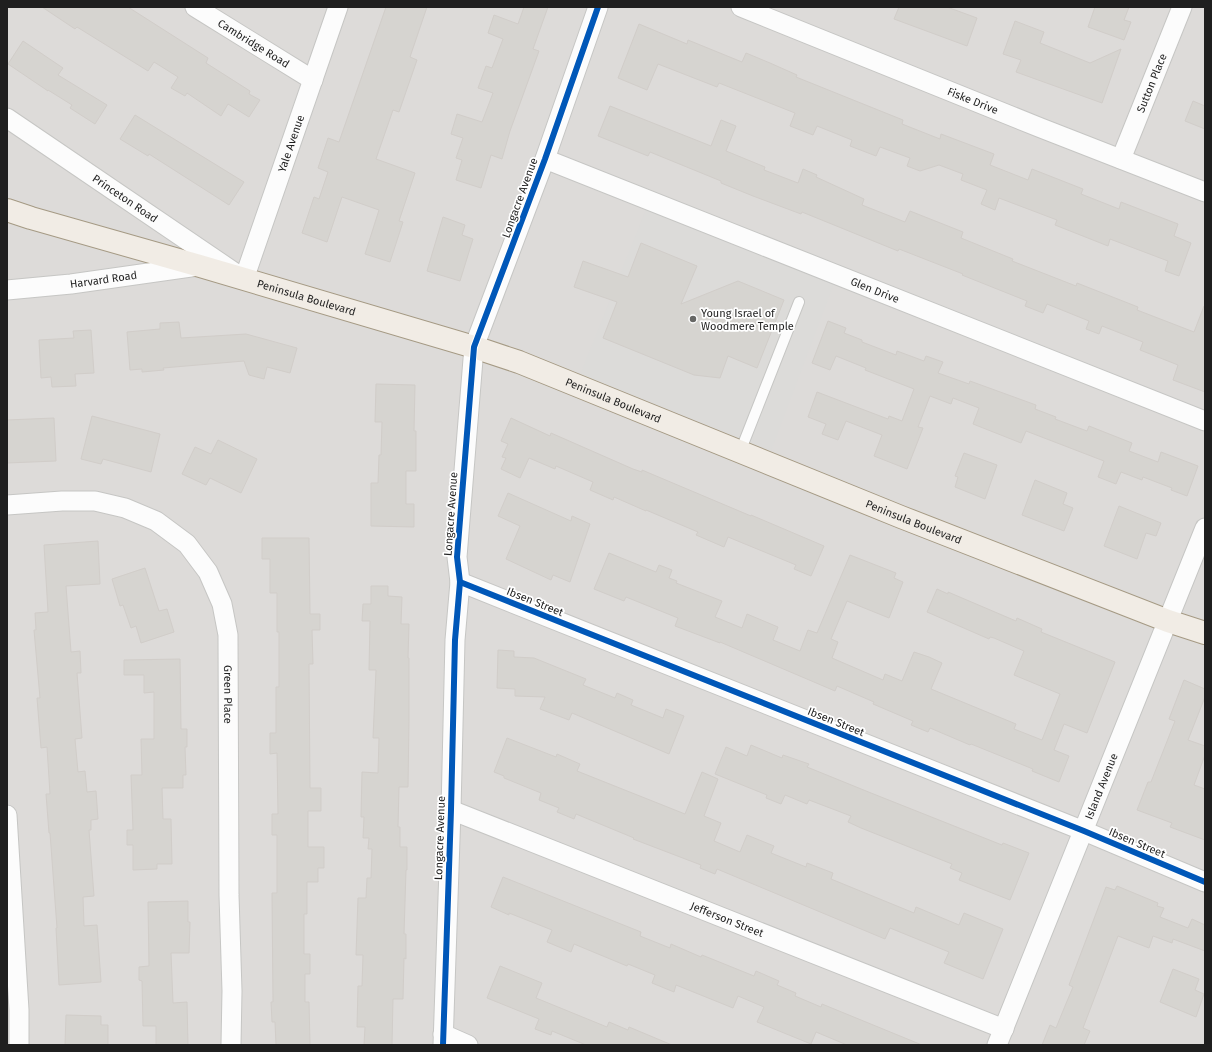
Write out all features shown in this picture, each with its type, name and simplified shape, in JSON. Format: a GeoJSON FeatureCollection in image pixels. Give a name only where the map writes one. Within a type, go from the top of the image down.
{"type":"FeatureCollection","features":[{"type":"Feature","properties":{"kind":"main road","name":"Peninsula Boulevard"},"geometry":{"type":"LineString","coordinates":[[7,210],[474,347],[520,362],[901,517],[1168,621],[1205,633]]}},
{"type":"Feature","properties":{"kind":"street","name":"Cambridge Road"},"geometry":{"type":"LineString","coordinates":[[195,7],[313,80]]}},
{"type":"Feature","properties":{"kind":"street","name":"Yale Avenue"},"geometry":{"type":"LineString","coordinates":[[244,279],[338,7]]}},
{"type":"Feature","properties":{"kind":"street","name":"Longacre Avenue"},"geometry":{"type":"LineString","coordinates":[[443,1040],[455,640],[460,582],[457,557],[474,347],[545,159],[598,7]]}},
{"type":"Feature","properties":{"kind":"street","name":"Fiske Drive"},"geometry":{"type":"LineString","coordinates":[[740,7],[1033,125],[1205,192]]}},
{"type":"Feature","properties":{"kind":"street","name":"Sutton Place"},"geometry":{"type":"LineString","coordinates":[[1122,159],[1182,7]]}},
{"type":"Feature","properties":{"kind":"street","name":"Princeton Road"},"geometry":{"type":"LineString","coordinates":[[7,118],[244,279]]}},
{"type":"Feature","properties":{"kind":"street","name":"Glen Drive"},"geometry":{"type":"LineString","coordinates":[[545,159],[1205,421]]}},
{"type":"Feature","properties":{"kind":"street","name":"Harvard Road"},"geometry":{"type":"LineString","coordinates":[[7,290],[71,284],[200,266]]}},
{"type":"Feature","properties":{"kind":"street","name":"Green Place"},"geometry":{"type":"LineString","coordinates":[[7,505],[62,501],[95,501],[125,508],[156,522],[187,544],[208,572],[222,604],[228,634],[229,895],[232,1045]]}},
{"type":"Feature","properties":{"kind":"street","name":"Island Avenue"},"geometry":{"type":"LineString","coordinates":[[1001,1037],[1205,528]]}},
{"type":"Feature","properties":{"kind":"street","name":"Ibsen Street"},"geometry":{"type":"LineString","coordinates":[[460,582],[1084,831],[1205,882]]}},
{"type":"Feature","properties":{"kind":"street","name":"Jefferson Street"},"geometry":{"type":"LineString","coordinates":[[451,810],[1001,1037]]}},
{"type":"Feature","properties":{"kind":"street"},"geometry":{"type":"LineString","coordinates":[[7,815],[19,1010],[19,1045]]}},
{"type":"Feature","properties":{"kind":"street"},"geometry":{"type":"LineString","coordinates":[[443,1040],[468,1045]]}},
{"type":"Feature","properties":{"kind":"lane"},"geometry":{"type":"LineString","coordinates":[[740,452],[799,302]]}},
{"type":"Feature","properties":{"kind":"shaded area"},"geometry":{"type":"Polygon","coordinates":[[[7,7],[1205,7],[1205,1045],[7,1045],[7,7]]]}},
{"type":"Feature","properties":{"kind":"shaded area"},"geometry":{"type":"Polygon","coordinates":[[[648,204],[835,281],[768,459],[578,380],[648,204]]]}},
{"type":"Feature","properties":{"kind":"building"},"geometry":{"type":"Polygon","coordinates":[[[42,7],[128,7],[208,58],[206,63],[250,91],[249,94],[260,100],[249,117],[228,104],[221,116],[187,93],[185,96],[171,88],[178,77],[154,62],[148,71],[77,27],[75,29],[42,7]]]}},
{"type":"Feature","properties":{"kind":"building"},"geometry":{"type":"Polygon","coordinates":[[[386,7],[427,7],[410,57],[417,60],[399,112],[393,110],[376,159],[415,173],[399,221],[403,222],[390,262],[365,254],[379,210],[342,197],[327,242],[302,233],[314,197],[319,199],[328,172],[318,168],[328,138],[339,142],[386,7]]]}},
{"type":"Feature","properties":{"kind":"building"},"geometry":{"type":"Polygon","coordinates":[[[524,7],[548,7],[533,49],[539,51],[510,131],[502,159],[491,155],[481,188],[456,180],[462,160],[456,158],[463,138],[451,134],[457,114],[482,122],[493,93],[478,88],[486,66],[492,68],[503,39],[488,33],[494,15],[518,24],[524,7]]]}},
{"type":"Feature","properties":{"kind":"building"},"geometry":{"type":"Polygon","coordinates":[[[899,7],[947,7],[977,18],[967,46],[894,19],[899,7]]]}},
{"type":"Feature","properties":{"kind":"building"},"geometry":{"type":"Polygon","coordinates":[[[1095,7],[1129,7],[1124,20],[1131,22],[1124,40],[1088,27],[1095,7]]]}},
{"type":"Feature","properties":{"kind":"building"},"geometry":{"type":"Polygon","coordinates":[[[1015,21],[1044,32],[1040,43],[1090,63],[1121,49],[1102,103],[1016,72],[1021,60],[1003,54],[1015,21]]]}},
{"type":"Feature","properties":{"kind":"building"},"geometry":{"type":"Polygon","coordinates":[[[639,24],[687,44],[688,40],[742,62],[746,53],[797,75],[796,77],[903,120],[902,124],[940,139],[941,134],[994,154],[990,165],[1028,180],[1032,169],[1083,189],[1081,194],[1119,209],[1121,202],[1178,224],[1174,236],[1191,243],[1179,276],[1165,271],[1168,261],[1110,239],[1108,246],[1055,225],[1057,220],[999,198],[995,210],[981,204],[987,190],[961,180],[963,174],[939,165],[920,171],[907,166],[910,158],[880,147],[876,156],[850,146],[852,140],[817,126],[813,135],[790,126],[795,113],[719,83],[717,87],[658,64],[647,90],[618,78],[639,24]]]}},
{"type":"Feature","properties":{"kind":"building"},"geometry":{"type":"Polygon","coordinates":[[[23,41],[63,68],[58,75],[107,105],[95,124],[70,108],[72,105],[8,64],[23,41]]]}},
{"type":"Feature","properties":{"kind":"building"},"geometry":{"type":"Polygon","coordinates":[[[1193,101],[1205,106],[1205,129],[1185,121],[1193,101]]]}},
{"type":"Feature","properties":{"kind":"building"},"geometry":{"type":"Polygon","coordinates":[[[610,106],[711,146],[721,120],[736,126],[726,151],[765,167],[764,170],[798,183],[803,169],[817,175],[816,177],[864,199],[862,205],[905,222],[910,211],[963,232],[961,238],[1013,259],[1012,261],[1076,286],[1077,283],[1138,307],[1137,310],[1194,332],[1204,306],[1205,392],[1173,380],[1178,365],[1140,350],[1143,342],[1102,326],[1099,334],[1086,329],[1089,321],[1047,304],[1043,313],[1025,306],[1027,301],[962,275],[963,274],[899,249],[898,251],[802,212],[801,214],[753,196],[721,183],[721,181],[650,152],[648,156],[598,136],[610,106]]]}},
{"type":"Feature","properties":{"kind":"building"},"geometry":{"type":"Polygon","coordinates":[[[135,115],[244,182],[229,205],[149,154],[148,156],[120,139],[135,115]]]}},
{"type":"Feature","properties":{"kind":"building"},"geometry":{"type":"Polygon","coordinates":[[[443,217],[465,225],[462,235],[473,239],[460,281],[427,271],[443,217]]]}},
{"type":"Feature","properties":{"kind":"building","name":"Young Israel of Woodmere Temple"},"geometry":{"type":"Polygon","coordinates":[[[641,243],[697,266],[681,304],[738,281],[784,300],[757,368],[728,356],[720,378],[694,375],[603,338],[617,302],[574,287],[583,261],[628,277],[641,243]]]}},
{"type":"Feature","properties":{"kind":"building"},"geometry":{"type":"Polygon","coordinates":[[[828,321],[846,328],[844,333],[862,340],[862,342],[896,355],[897,351],[924,361],[926,356],[943,362],[938,373],[969,384],[970,381],[1036,405],[1035,409],[1056,417],[1055,419],[1087,431],[1089,426],[1132,443],[1129,451],[1158,462],[1161,452],[1198,466],[1187,496],[1171,490],[1172,488],[1143,477],[1142,480],[1121,472],[1116,484],[1098,477],[1104,461],[1026,431],[1021,443],[973,424],[979,408],[953,398],[951,404],[930,396],[918,427],[923,428],[907,469],[874,456],[882,435],[846,421],[838,440],[822,434],[826,424],[808,417],[817,392],[888,419],[889,416],[902,421],[914,389],[865,370],[866,368],[836,356],[830,370],[812,363],[828,321]]]}},
{"type":"Feature","properties":{"kind":"building"},"geometry":{"type":"Polygon","coordinates":[[[179,322],[181,338],[246,334],[297,348],[290,373],[267,367],[264,379],[249,375],[244,361],[163,368],[164,370],[142,372],[142,369],[130,370],[127,332],[160,329],[160,323],[179,322]]]}},
{"type":"Feature","properties":{"kind":"building"},"geometry":{"type":"Polygon","coordinates":[[[91,330],[94,373],[75,374],[76,386],[52,387],[51,377],[41,378],[39,340],[74,338],[73,331],[91,330]]]}},
{"type":"Feature","properties":{"kind":"building"},"geometry":{"type":"Polygon","coordinates":[[[376,384],[415,385],[414,431],[416,431],[416,471],[406,471],[406,504],[414,504],[414,527],[371,526],[371,483],[378,483],[379,455],[381,455],[382,422],[375,422],[376,384]]]}},
{"type":"Feature","properties":{"kind":"building"},"geometry":{"type":"Polygon","coordinates":[[[92,416],[160,434],[151,472],[103,459],[101,464],[81,459],[92,416]]]}},
{"type":"Feature","properties":{"kind":"building"},"geometry":{"type":"Polygon","coordinates":[[[54,418],[56,461],[7,463],[7,420],[54,418]]]}},
{"type":"Feature","properties":{"kind":"building"},"geometry":{"type":"Polygon","coordinates":[[[511,418],[550,436],[551,433],[633,469],[642,472],[642,470],[824,546],[811,576],[794,569],[796,565],[728,537],[724,547],[696,535],[698,532],[614,497],[613,500],[590,490],[593,482],[556,466],[555,469],[529,458],[520,478],[501,469],[506,458],[502,457],[508,444],[501,441],[511,418]]]}},
{"type":"Feature","properties":{"kind":"building"},"geometry":{"type":"Polygon","coordinates":[[[218,440],[257,459],[241,493],[210,478],[206,485],[182,474],[195,447],[211,454],[218,440]]]}},
{"type":"Feature","properties":{"kind":"building"},"geometry":{"type":"Polygon","coordinates":[[[964,453],[997,465],[985,499],[955,487],[958,477],[955,476],[964,453]]]}},
{"type":"Feature","properties":{"kind":"building"},"geometry":{"type":"Polygon","coordinates":[[[1035,480],[1067,493],[1063,504],[1073,508],[1064,531],[1022,515],[1035,480]]]}},
{"type":"Feature","properties":{"kind":"building"},"geometry":{"type":"Polygon","coordinates":[[[508,493],[571,521],[572,516],[590,524],[570,582],[553,575],[551,580],[506,559],[520,526],[498,516],[508,493]]]}},
{"type":"Feature","properties":{"kind":"building"},"geometry":{"type":"Polygon","coordinates":[[[1119,506],[1161,523],[1156,536],[1146,533],[1137,559],[1104,546],[1119,506]]]}},
{"type":"Feature","properties":{"kind":"building"},"geometry":{"type":"Polygon","coordinates":[[[262,538],[309,538],[310,614],[320,614],[320,630],[312,630],[313,664],[309,664],[310,788],[321,788],[321,811],[308,811],[308,847],[324,847],[324,868],[318,868],[318,882],[307,882],[307,914],[304,914],[304,954],[310,954],[310,974],[305,974],[305,1002],[309,1002],[310,1045],[276,1045],[275,1022],[272,1022],[272,893],[277,893],[277,835],[272,835],[272,814],[278,814],[277,753],[270,754],[270,733],[276,733],[276,687],[279,687],[279,632],[277,632],[277,593],[270,593],[270,559],[262,559],[262,538]]]}},
{"type":"Feature","properties":{"kind":"building"},"geometry":{"type":"Polygon","coordinates":[[[98,541],[100,584],[66,586],[71,652],[80,651],[81,673],[77,673],[82,738],[75,739],[78,772],[85,771],[87,792],[96,791],[98,819],[91,820],[91,830],[89,830],[94,896],[83,897],[84,926],[97,925],[101,982],[59,985],[57,928],[46,794],[50,794],[47,747],[41,748],[37,698],[40,698],[34,630],[36,630],[35,613],[48,612],[44,545],[98,541]]]}},
{"type":"Feature","properties":{"kind":"building"},"geometry":{"type":"Polygon","coordinates":[[[609,553],[656,572],[659,565],[672,570],[669,578],[677,581],[676,583],[722,601],[715,617],[742,628],[747,614],[778,627],[773,640],[800,651],[808,630],[817,633],[850,555],[896,573],[894,578],[903,582],[889,618],[847,601],[831,639],[838,642],[832,658],[883,680],[885,674],[902,681],[914,652],[929,657],[942,663],[931,689],[1016,724],[1014,729],[1042,740],[1060,694],[1014,675],[1024,651],[994,638],[990,637],[989,639],[927,612],[937,589],[948,594],[948,592],[1016,621],[1017,618],[1042,629],[1041,632],[1115,662],[1087,733],[1064,724],[1054,750],[1069,756],[1059,782],[1032,771],[1033,769],[930,728],[928,732],[911,725],[913,721],[873,704],[874,702],[837,686],[835,691],[720,642],[675,626],[678,618],[626,597],[624,601],[594,589],[609,553]]]}},
{"type":"Feature","properties":{"kind":"building"},"geometry":{"type":"Polygon","coordinates":[[[145,568],[159,611],[167,609],[174,632],[141,643],[136,626],[131,628],[123,605],[120,606],[112,579],[145,568]]]}},
{"type":"Feature","properties":{"kind":"building"},"geometry":{"type":"Polygon","coordinates":[[[371,586],[388,586],[388,596],[402,597],[401,624],[409,624],[408,787],[399,787],[398,827],[400,827],[400,847],[407,847],[404,934],[406,934],[406,959],[404,958],[403,999],[393,999],[392,1045],[364,1045],[365,1027],[357,1027],[358,986],[362,986],[363,955],[356,955],[358,898],[366,898],[367,878],[371,878],[372,849],[368,849],[369,838],[363,838],[364,817],[361,817],[362,772],[378,773],[379,738],[373,738],[376,670],[369,670],[370,621],[362,621],[363,604],[371,604],[371,586]]]}},
{"type":"Feature","properties":{"kind":"building"},"geometry":{"type":"Polygon","coordinates":[[[498,650],[514,651],[514,657],[534,658],[586,679],[583,685],[615,698],[617,693],[633,700],[631,705],[663,718],[666,709],[684,716],[669,754],[572,713],[569,720],[540,709],[545,697],[515,696],[515,689],[497,688],[498,650]]]}},
{"type":"Feature","properties":{"kind":"building"},"geometry":{"type":"Polygon","coordinates":[[[180,659],[181,729],[187,729],[187,747],[185,747],[186,775],[183,775],[183,788],[162,788],[163,819],[171,819],[172,864],[157,864],[157,869],[133,870],[133,845],[127,845],[127,830],[133,830],[131,775],[142,775],[141,739],[154,739],[154,692],[144,693],[144,675],[124,675],[124,660],[180,659]]]}},
{"type":"Feature","properties":{"kind":"building"},"geometry":{"type":"Polygon","coordinates":[[[1184,680],[1205,689],[1205,697],[1188,740],[1205,746],[1205,755],[1194,785],[1205,789],[1205,840],[1170,827],[1172,823],[1137,810],[1148,782],[1151,782],[1175,721],[1169,719],[1184,680]]]}},
{"type":"Feature","properties":{"kind":"building"},"geometry":{"type":"Polygon","coordinates":[[[507,738],[556,757],[557,754],[580,764],[577,771],[685,814],[702,772],[718,779],[704,816],[721,823],[714,841],[740,852],[747,835],[774,846],[771,853],[806,867],[807,863],[833,873],[831,879],[914,913],[916,907],[959,925],[964,913],[1003,929],[983,979],[944,963],[949,952],[890,928],[885,939],[717,869],[715,874],[700,868],[701,865],[633,839],[634,838],[576,814],[574,819],[557,812],[559,808],[539,800],[541,793],[504,778],[504,776],[494,772],[507,738]]]}},
{"type":"Feature","properties":{"kind":"building"},"geometry":{"type":"Polygon","coordinates":[[[751,745],[782,758],[783,755],[809,764],[807,767],[871,793],[1002,845],[1003,843],[1029,853],[1010,900],[959,880],[962,873],[950,868],[952,864],[848,822],[851,816],[809,800],[807,804],[785,795],[781,804],[766,798],[767,795],[715,774],[726,747],[747,756],[751,745]]]}},
{"type":"Feature","properties":{"kind":"building"},"geometry":{"type":"Polygon","coordinates":[[[503,877],[641,932],[640,936],[670,948],[671,944],[701,957],[702,955],[754,976],[756,971],[779,981],[777,985],[796,993],[795,996],[821,1007],[822,1004],[922,1045],[847,1045],[816,1032],[811,1044],[757,1022],[764,1007],[738,996],[733,1008],[676,985],[674,992],[652,983],[655,975],[628,964],[627,966],[574,944],[571,952],[547,942],[552,930],[491,907],[503,877]]]}},
{"type":"Feature","properties":{"kind":"building"},"geometry":{"type":"Polygon","coordinates":[[[1117,886],[1158,903],[1157,906],[1164,908],[1160,917],[1188,928],[1192,919],[1205,925],[1205,951],[1173,939],[1172,943],[1153,936],[1149,948],[1118,936],[1083,1028],[1090,1031],[1084,1045],[1042,1045],[1050,1025],[1056,1028],[1073,987],[1069,985],[1106,887],[1115,890],[1117,886]]]}},
{"type":"Feature","properties":{"kind":"building"},"geometry":{"type":"Polygon","coordinates":[[[188,901],[188,922],[190,922],[189,953],[171,953],[173,1003],[187,1002],[188,1045],[156,1045],[156,1026],[143,1026],[142,981],[139,980],[139,967],[149,966],[148,902],[188,901]]]}},
{"type":"Feature","properties":{"kind":"building"},"geometry":{"type":"Polygon","coordinates":[[[500,966],[542,983],[536,998],[607,1027],[609,1022],[628,1030],[629,1027],[672,1045],[586,1045],[552,1031],[551,1035],[535,1029],[539,1019],[487,998],[500,966]]]}},
{"type":"Feature","properties":{"kind":"building"},"geometry":{"type":"Polygon","coordinates":[[[1173,969],[1199,979],[1195,990],[1204,994],[1196,1017],[1160,1002],[1173,969]]]}},
{"type":"Feature","properties":{"kind":"building"},"geometry":{"type":"Polygon","coordinates":[[[66,1015],[101,1016],[101,1025],[108,1025],[108,1045],[65,1045],[66,1015]]]}},
{"type":"Feature","properties":{"kind":"cycle path"},"geometry":{"type":"LineString","coordinates":[[443,1045],[455,640],[460,582],[457,557],[474,347],[545,159],[598,7]]}},
{"type":"Feature","properties":{"kind":"cycle path"},"geometry":{"type":"LineString","coordinates":[[460,582],[1084,831],[1205,882]]}},
{"type":"Feature","properties":{"kind":"place","name":"Young Israel of Woodmere Temple"},"geometry":{"type":"Point","coordinates":[693,319]}}]}
